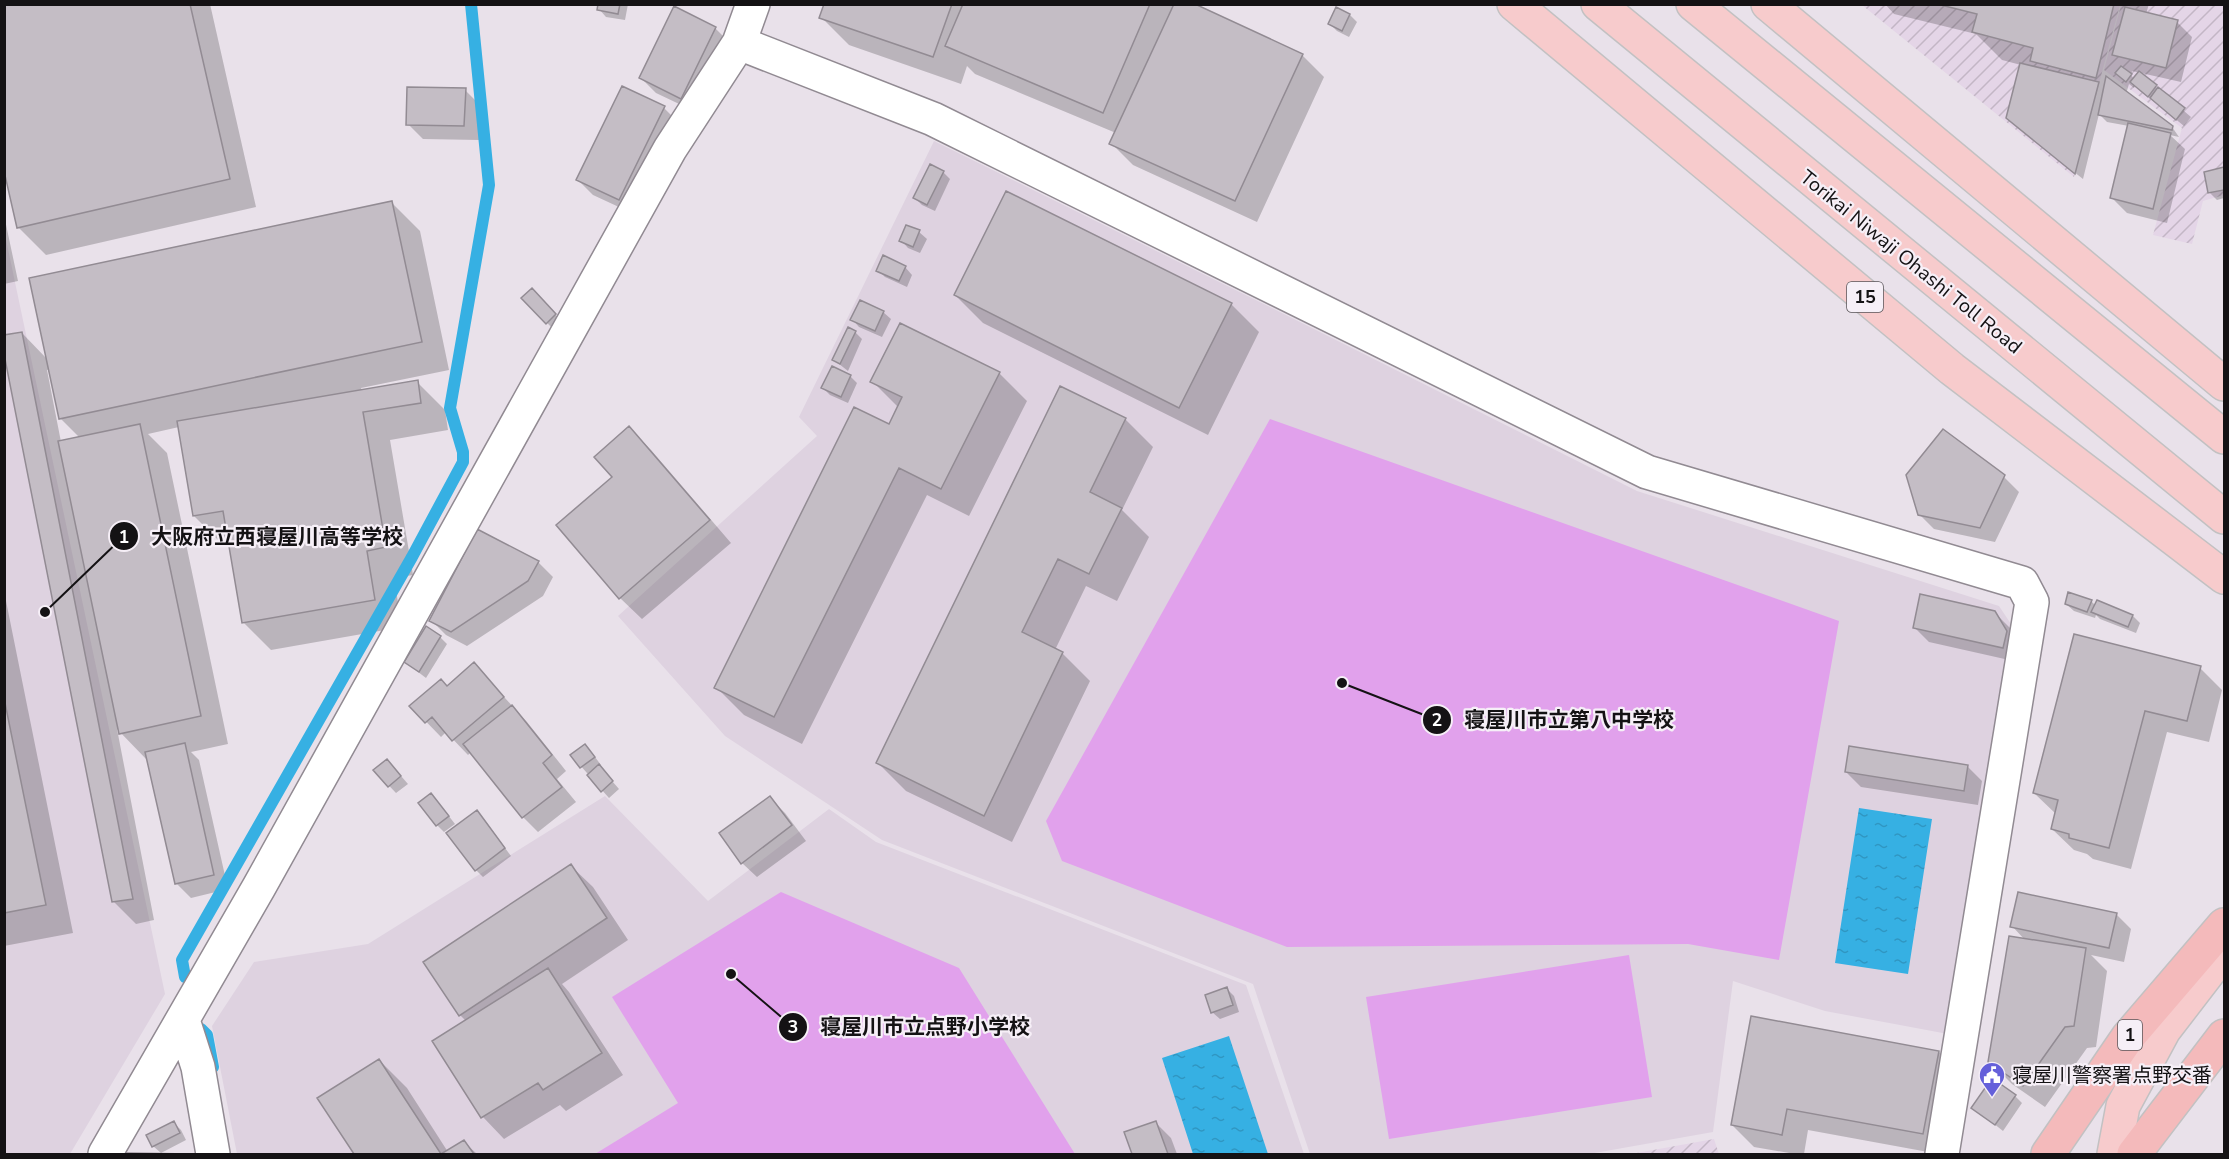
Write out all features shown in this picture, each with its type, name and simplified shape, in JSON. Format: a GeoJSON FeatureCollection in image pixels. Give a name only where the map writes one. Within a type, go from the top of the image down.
{"type":"FeatureCollection","features":[{"type":"Feature","properties":{"kind":"highway","name":"1"},"geometry":{"type":"LineString","coordinates":[[2048,1155],[2128,1036],[2224,925]]}},
{"type":"Feature","properties":{"kind":"highway"},"geometry":{"type":"LineString","coordinates":[[2134,1155],[2224,1036]]}},
{"type":"Feature","properties":{"kind":"main road","name":"15"},"geometry":{"type":"LineString","coordinates":[[1514,4],[1952,369],[2224,577]]}},
{"type":"Feature","properties":{"kind":"main road","name":"Torikai Niwaji Ohashi Toll Road"},"geometry":{"type":"LineString","coordinates":[[1598,4],[2224,517]]}},
{"type":"Feature","properties":{"kind":"main road"},"geometry":{"type":"LineString","coordinates":[[1693,4],[2224,437]]}},
{"type":"Feature","properties":{"kind":"main road"},"geometry":{"type":"LineString","coordinates":[[1768,4],[2224,384]]}},
{"type":"Feature","properties":{"kind":"main road"},"geometry":{"type":"LineString","coordinates":[[2114,1155],[2123,1106],[2164,1030],[2224,952]]}},
{"type":"Feature","properties":{"kind":"street"},"geometry":{"type":"LineString","coordinates":[[105,1155],[183,1020],[670,149],[739,43],[753,4]]}},
{"type":"Feature","properties":{"kind":"street"},"geometry":{"type":"LineString","coordinates":[[739,43],[933,119],[1647,472],[2022,583],[2032,602],[1942,1155]]}},
{"type":"Feature","properties":{"kind":"street"},"geometry":{"type":"LineString","coordinates":[[183,1020],[198,1067],[213,1155]]}},
{"type":"Feature","properties":{"kind":"shaded area"},"geometry":{"type":"Polygon","coordinates":[[[1862,5],[2120,5],[2074,177],[1862,5]]]}},
{"type":"Feature","properties":{"kind":"shaded area"},"geometry":{"type":"Polygon","coordinates":[[[2121,5],[2224,5],[2224,195],[2203,201],[2192,244],[2153,235],[2182,128],[2104,70],[2121,5]]]}},
{"type":"Feature","properties":{"kind":"shaded area"},"geometry":{"type":"Polygon","coordinates":[[[934,141],[1637,491],[1999,606],[2015,630],[1948,1034],[1825,1011],[1733,981],[1713,1132],[1589,1154],[1310,1154],[1253,984],[882,840],[725,736],[618,616],[817,436],[799,417],[934,141]]]}},
{"type":"Feature","properties":{"kind":"shaded area"},"geometry":{"type":"Polygon","coordinates":[[[4,230],[165,994],[70,1154],[5,1154],[4,230]]]}},
{"type":"Feature","properties":{"kind":"shaded area"},"geometry":{"type":"Polygon","coordinates":[[[1270,419],[1839,621],[1779,960],[1688,944],[1287,947],[1062,861],[1046,821],[1270,419]]]}},
{"type":"Feature","properties":{"kind":"shaded area"},"geometry":{"type":"Polygon","coordinates":[[[605,796],[708,901],[829,809],[876,842],[1246,985],[1304,1154],[237,1154],[212,1026],[254,962],[368,944],[605,796]]]}},
{"type":"Feature","properties":{"kind":"shaded area"},"geometry":{"type":"Polygon","coordinates":[[[781,892],[959,968],[1075,1154],[595,1154],[678,1103],[612,997],[781,892]]]}},
{"type":"Feature","properties":{"kind":"shaded area"},"geometry":{"type":"Polygon","coordinates":[[[1629,955],[1652,1097],[1389,1139],[1366,997],[1629,955]]]}},
{"type":"Feature","properties":{"kind":"shaded area"},"geometry":{"type":"Polygon","coordinates":[[[1714,1139],[1719,1154],[1631,1154],[1714,1139]]]}},
{"type":"Feature","properties":{"kind":"water"},"geometry":{"type":"Polygon","coordinates":[[[1859,808],[1932,819],[1908,974],[1835,963],[1859,808]]]}},
{"type":"Feature","properties":{"kind":"water"},"geometry":{"type":"Polygon","coordinates":[[[1229,1036],[1268,1154],[1193,1154],[1162,1058],[1229,1036]]]}},
{"type":"Feature","properties":{"kind":"building"},"geometry":{"type":"Polygon","coordinates":[[[4,4],[190,4],[230,179],[17,228],[4,171],[4,4]]]}},
{"type":"Feature","properties":{"kind":"building"},"geometry":{"type":"Polygon","coordinates":[[[598,4],[620,4],[618,14],[597,10],[598,4]]]}},
{"type":"Feature","properties":{"kind":"building"},"geometry":{"type":"Polygon","coordinates":[[[824,4],[952,4],[933,57],[819,18],[824,4]]]}},
{"type":"Feature","properties":{"kind":"building"},"geometry":{"type":"Polygon","coordinates":[[[963,4],[1150,4],[1103,113],[945,46],[963,4]]]}},
{"type":"Feature","properties":{"kind":"building"},"geometry":{"type":"Polygon","coordinates":[[[1174,4],[1195,4],[1303,54],[1235,201],[1109,144],[1174,4]]]}},
{"type":"Feature","properties":{"kind":"building"},"geometry":{"type":"Polygon","coordinates":[[[1937,4],[2114,4],[2096,78],[2030,61],[2033,48],[1972,32],[1977,14],[1937,4]]]}},
{"type":"Feature","properties":{"kind":"building"},"geometry":{"type":"Polygon","coordinates":[[[674,6],[716,27],[681,99],[639,78],[674,6]]]}},
{"type":"Feature","properties":{"kind":"building"},"geometry":{"type":"Polygon","coordinates":[[[1336,7],[1350,14],[1342,31],[1328,24],[1336,7]]]}},
{"type":"Feature","properties":{"kind":"building"},"geometry":{"type":"Polygon","coordinates":[[[2125,7],[2178,20],[2166,68],[2112,55],[2125,7]]]}},
{"type":"Feature","properties":{"kind":"building"},"geometry":{"type":"Polygon","coordinates":[[[2020,63],[2099,82],[2075,174],[2006,118],[2020,63]]]}},
{"type":"Feature","properties":{"kind":"building"},"geometry":{"type":"Polygon","coordinates":[[[2121,66],[2132,74],[2126,82],[2115,73],[2121,66]]]}},
{"type":"Feature","properties":{"kind":"building"},"geometry":{"type":"Polygon","coordinates":[[[2139,71],[2157,85],[2148,97],[2130,82],[2139,71]]]}},
{"type":"Feature","properties":{"kind":"building"},"geometry":{"type":"Polygon","coordinates":[[[2106,76],[2173,126],[2172,130],[2098,115],[2106,76]]]}},
{"type":"Feature","properties":{"kind":"building"},"geometry":{"type":"Polygon","coordinates":[[[622,86],[665,106],[619,200],[576,180],[622,86]]]}},
{"type":"Feature","properties":{"kind":"building"},"geometry":{"type":"Polygon","coordinates":[[[407,87],[466,88],[464,126],[406,125],[407,87]]]}},
{"type":"Feature","properties":{"kind":"building"},"geometry":{"type":"Polygon","coordinates":[[[2158,87],[2185,108],[2176,120],[2150,98],[2158,87]]]}},
{"type":"Feature","properties":{"kind":"building"},"geometry":{"type":"Polygon","coordinates":[[[2128,123],[2171,133],[2153,209],[2110,198],[2128,123]]]}},
{"type":"Feature","properties":{"kind":"building"},"geometry":{"type":"Polygon","coordinates":[[[930,164],[944,171],[927,205],[913,198],[930,164]]]}},
{"type":"Feature","properties":{"kind":"building"},"geometry":{"type":"Polygon","coordinates":[[[2224,167],[2224,190],[2208,193],[2204,172],[2224,167]]]}},
{"type":"Feature","properties":{"kind":"building"},"geometry":{"type":"Polygon","coordinates":[[[1006,191],[1232,303],[1179,408],[954,295],[1006,191]]]}},
{"type":"Feature","properties":{"kind":"building"},"geometry":{"type":"Polygon","coordinates":[[[392,201],[422,342],[59,419],[29,278],[392,201]]]}},
{"type":"Feature","properties":{"kind":"building"},"geometry":{"type":"Polygon","coordinates":[[[906,225],[920,230],[913,247],[899,241],[906,225]]]}},
{"type":"Feature","properties":{"kind":"building"},"geometry":{"type":"Polygon","coordinates":[[[883,255],[906,266],[899,281],[876,271],[883,255]]]}},
{"type":"Feature","properties":{"kind":"building"},"geometry":{"type":"Polygon","coordinates":[[[532,288],[556,314],[546,324],[521,298],[532,288]]]}},
{"type":"Feature","properties":{"kind":"building"},"geometry":{"type":"Polygon","coordinates":[[[860,300],[884,311],[875,331],[850,320],[860,300]]]}},
{"type":"Feature","properties":{"kind":"building"},"geometry":{"type":"Polygon","coordinates":[[[900,323],[1000,372],[941,489],[899,468],[774,717],[714,688],[854,407],[889,424],[902,397],[870,382],[900,323]]]}},
{"type":"Feature","properties":{"kind":"building"},"geometry":{"type":"Polygon","coordinates":[[[848,327],[856,331],[840,364],[832,360],[848,327]]]}},
{"type":"Feature","properties":{"kind":"building"},"geometry":{"type":"Polygon","coordinates":[[[22,332],[133,899],[112,902],[4,354],[4,335],[22,332]]]}},
{"type":"Feature","properties":{"kind":"building"},"geometry":{"type":"Polygon","coordinates":[[[832,366],[851,375],[841,397],[821,388],[832,366]]]}},
{"type":"Feature","properties":{"kind":"building"},"geometry":{"type":"Polygon","coordinates":[[[418,380],[421,403],[363,412],[386,547],[367,551],[375,600],[242,623],[223,511],[193,516],[177,421],[418,380]]]}},
{"type":"Feature","properties":{"kind":"building"},"geometry":{"type":"Polygon","coordinates":[[[1060,386],[1126,418],[1090,492],[1122,508],[1089,574],[1058,559],[1022,632],[1063,652],[984,816],[876,763],[1060,386]]]}},
{"type":"Feature","properties":{"kind":"building"},"geometry":{"type":"Polygon","coordinates":[[[140,424],[201,716],[119,734],[58,441],[140,424]]]}},
{"type":"Feature","properties":{"kind":"building"},"geometry":{"type":"Polygon","coordinates":[[[629,426],[710,520],[619,599],[556,525],[612,477],[594,457],[629,426]]]}},
{"type":"Feature","properties":{"kind":"building"},"geometry":{"type":"Polygon","coordinates":[[[1943,429],[2005,475],[1980,528],[1918,515],[1906,475],[1943,429]]]}},
{"type":"Feature","properties":{"kind":"building"},"geometry":{"type":"Polygon","coordinates":[[[477,529],[539,561],[528,581],[451,632],[429,621],[477,529]]]}},
{"type":"Feature","properties":{"kind":"building"},"geometry":{"type":"Polygon","coordinates":[[[2068,592],[2092,600],[2087,612],[2065,604],[2068,592]]]}},
{"type":"Feature","properties":{"kind":"building"},"geometry":{"type":"Polygon","coordinates":[[[1920,594],[1995,611],[2007,631],[2003,648],[1913,628],[1920,594]]]}},
{"type":"Feature","properties":{"kind":"building"},"geometry":{"type":"Polygon","coordinates":[[[2097,600],[2133,615],[2128,627],[2091,612],[2097,600]]]}},
{"type":"Feature","properties":{"kind":"building"},"geometry":{"type":"Polygon","coordinates":[[[426,626],[441,636],[419,672],[404,662],[426,626]]]}},
{"type":"Feature","properties":{"kind":"building"},"geometry":{"type":"Polygon","coordinates":[[[2074,634],[2201,666],[2187,721],[2145,711],[2109,848],[2069,838],[2069,834],[2051,829],[2058,800],[2033,793],[2074,634]]]}},
{"type":"Feature","properties":{"kind":"building"},"geometry":{"type":"Polygon","coordinates":[[[474,662],[504,697],[452,741],[432,717],[425,723],[409,706],[441,679],[447,686],[474,662]]]}},
{"type":"Feature","properties":{"kind":"building"},"geometry":{"type":"Polygon","coordinates":[[[4,698],[46,905],[4,913],[4,698]]]}},
{"type":"Feature","properties":{"kind":"building"},"geometry":{"type":"Polygon","coordinates":[[[512,705],[552,755],[543,763],[562,787],[522,818],[463,744],[512,705]]]}},
{"type":"Feature","properties":{"kind":"building"},"geometry":{"type":"Polygon","coordinates":[[[185,743],[214,875],[175,884],[145,752],[185,743]]]}},
{"type":"Feature","properties":{"kind":"building"},"geometry":{"type":"Polygon","coordinates":[[[585,744],[595,757],[580,768],[570,755],[585,744]]]}},
{"type":"Feature","properties":{"kind":"building"},"geometry":{"type":"Polygon","coordinates":[[[1849,746],[1968,765],[1964,791],[1845,772],[1849,746]]]}},
{"type":"Feature","properties":{"kind":"building"},"geometry":{"type":"Polygon","coordinates":[[[387,759],[401,776],[388,787],[373,770],[387,759]]]}},
{"type":"Feature","properties":{"kind":"building"},"geometry":{"type":"Polygon","coordinates":[[[599,764],[613,781],[601,792],[587,775],[599,764]]]}},
{"type":"Feature","properties":{"kind":"building"},"geometry":{"type":"Polygon","coordinates":[[[431,793],[449,816],[436,826],[418,803],[431,793]]]}},
{"type":"Feature","properties":{"kind":"building"},"geometry":{"type":"Polygon","coordinates":[[[770,796],[792,825],[741,864],[719,833],[770,796]]]}},
{"type":"Feature","properties":{"kind":"building"},"geometry":{"type":"Polygon","coordinates":[[[477,810],[505,848],[475,871],[446,833],[477,810]]]}},
{"type":"Feature","properties":{"kind":"building"},"geometry":{"type":"Polygon","coordinates":[[[571,864],[607,918],[459,1016],[423,962],[571,864]]]}},
{"type":"Feature","properties":{"kind":"building"},"geometry":{"type":"Polygon","coordinates":[[[2018,892],[2117,913],[2109,948],[2010,927],[2018,892]]]}},
{"type":"Feature","properties":{"kind":"building"},"geometry":{"type":"Polygon","coordinates":[[[2009,936],[2086,948],[2074,1026],[2065,1027],[2023,1086],[1988,1062],[2009,936]]]}},
{"type":"Feature","properties":{"kind":"building"},"geometry":{"type":"Polygon","coordinates":[[[548,968],[602,1053],[543,1090],[538,1083],[481,1118],[432,1041],[548,968]]]}},
{"type":"Feature","properties":{"kind":"building"},"geometry":{"type":"Polygon","coordinates":[[[1227,987],[1233,1005],[1211,1013],[1205,995],[1227,987]]]}},
{"type":"Feature","properties":{"kind":"building"},"geometry":{"type":"Polygon","coordinates":[[[1751,1016],[1939,1051],[1923,1134],[1787,1109],[1782,1135],[1731,1125],[1751,1016]]]}},
{"type":"Feature","properties":{"kind":"building"},"geometry":{"type":"Polygon","coordinates":[[[379,1059],[441,1154],[354,1154],[317,1098],[379,1059]]]}},
{"type":"Feature","properties":{"kind":"building"},"geometry":{"type":"Polygon","coordinates":[[[1992,1078],[2016,1095],[1995,1125],[1971,1108],[1992,1078]]]}},
{"type":"Feature","properties":{"kind":"building"},"geometry":{"type":"Polygon","coordinates":[[[174,1121],[180,1133],[152,1147],[146,1135],[174,1121]]]}},
{"type":"Feature","properties":{"kind":"building"},"geometry":{"type":"Polygon","coordinates":[[[1156,1121],[1168,1154],[1132,1154],[1124,1132],[1156,1121]]]}},
{"type":"Feature","properties":{"kind":"building"},"geometry":{"type":"Polygon","coordinates":[[[464,1140],[474,1154],[441,1154],[464,1140]]]}},
{"type":"Feature","properties":{"kind":"building"},"geometry":{"type":"Polygon","coordinates":[[[124,1153],[193,1154],[124,1154],[124,1153]]]}},
{"type":"Feature","properties":{"kind":"waterway"},"geometry":{"type":"LineString","coordinates":[[185,977],[182,960],[412,557],[463,462],[463,452],[450,408],[489,185],[471,4]]}},
{"type":"Feature","properties":{"kind":"waterway"},"geometry":{"type":"LineString","coordinates":[[201,1029],[207,1035],[213,1067]]}},
{"type":"Feature","properties":{"kind":"place","name":"大阪府立西寝屋川高等学校"},"geometry":{"type":"Point","coordinates":[45,612]}},
{"type":"Feature","properties":{"kind":"place","name":"寝屋川市立第八中学校"},"geometry":{"type":"Point","coordinates":[1342,683]}},
{"type":"Feature","properties":{"kind":"place","name":"寝屋川市立点野小学校"},"geometry":{"type":"Point","coordinates":[731,974]}},
{"type":"Feature","properties":{"kind":"place","name":"寝屋川警察署点野交番"},"geometry":{"type":"Point","coordinates":[1992,1098]}}]}
